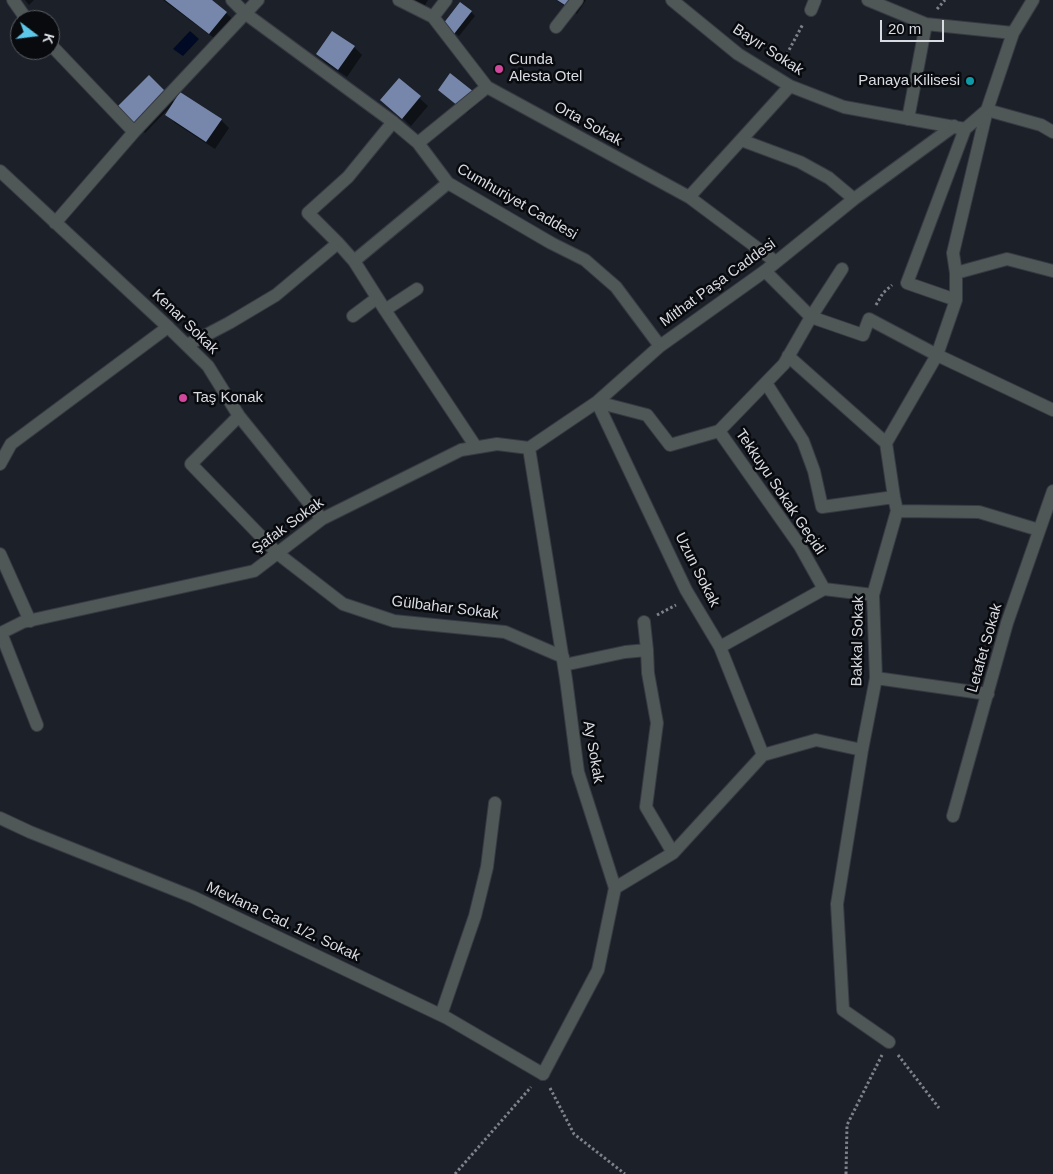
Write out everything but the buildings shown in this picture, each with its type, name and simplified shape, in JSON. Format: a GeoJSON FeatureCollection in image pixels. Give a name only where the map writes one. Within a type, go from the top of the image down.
{"type":"FeatureCollection","features":[{"type":"Feature","properties":{"kind":"street","name":"Cumhuriyet Caddesi"},"geometry":{"type":"LineString","coordinates":[[232,0],[246,14],[393,122],[418,143],[448,183],[551,243],[585,260],[616,287],[660,346]]}},
{"type":"Feature","properties":{"kind":"street"},"geometry":{"type":"LineString","coordinates":[[55,223],[134,132],[258,0]]}},
{"type":"Feature","properties":{"kind":"street","name":"Orta Sokak"},"geometry":{"type":"LineString","coordinates":[[399,0],[433,17],[487,87],[689,197],[776,262]]}},
{"type":"Feature","properties":{"kind":"street"},"geometry":{"type":"LineString","coordinates":[[433,17],[446,0]]}},
{"type":"Feature","properties":{"kind":"street"},"geometry":{"type":"LineString","coordinates":[[556,26],[577,0]]}},
{"type":"Feature","properties":{"kind":"street","name":"Bayır Sokak"},"geometry":{"type":"LineString","coordinates":[[672,0],[738,54],[790,86],[844,107],[959,128]]}},
{"type":"Feature","properties":{"kind":"street"},"geometry":{"type":"LineString","coordinates":[[868,0],[926,24],[1013,33]]}},
{"type":"Feature","properties":{"kind":"street"},"geometry":{"type":"LineString","coordinates":[[788,356],[886,443],[937,355],[956,300],[956,273],[953,253],[987,110],[1013,33],[1033,0]]}},
{"type":"Feature","properties":{"kind":"street"},"geometry":{"type":"LineString","coordinates":[[908,119],[926,24]]}},
{"type":"Feature","properties":{"kind":"street"},"geometry":{"type":"LineString","coordinates":[[60,54],[134,132]]}},
{"type":"Feature","properties":{"kind":"street"},"geometry":{"type":"LineString","coordinates":[[689,197],[790,86]]}},
{"type":"Feature","properties":{"kind":"street"},"geometry":{"type":"LineString","coordinates":[[418,143],[487,87]]}},
{"type":"Feature","properties":{"kind":"street"},"geometry":{"type":"LineString","coordinates":[[956,300],[907,283],[959,128],[987,110],[1041,125],[1053,132]]}},
{"type":"Feature","properties":{"kind":"street"},"geometry":{"type":"LineString","coordinates":[[393,122],[348,177],[308,213],[354,261],[476,447]]}},
{"type":"Feature","properties":{"kind":"street","name":"Mithat Paşa Caddesi"},"geometry":{"type":"LineString","coordinates":[[529,448],[597,402],[660,346],[765,271],[854,199],[959,128]]}},
{"type":"Feature","properties":{"kind":"street"},"geometry":{"type":"LineString","coordinates":[[740,140],[800,162],[829,178],[854,199]]}},
{"type":"Feature","properties":{"kind":"street","name":"Kenar Sokak"},"geometry":{"type":"LineString","coordinates":[[0,171],[208,366],[239,416],[322,518]]}},
{"type":"Feature","properties":{"kind":"street"},"geometry":{"type":"LineString","coordinates":[[354,261],[448,183]]}},
{"type":"Feature","properties":{"kind":"street"},"geometry":{"type":"LineString","coordinates":[[187,345],[276,295],[338,243]]}},
{"type":"Feature","properties":{"kind":"street"},"geometry":{"type":"LineString","coordinates":[[956,273],[1007,259],[1053,271]]}},
{"type":"Feature","properties":{"kind":"street"},"geometry":{"type":"LineString","coordinates":[[719,432],[784,364],[842,269]]}},
{"type":"Feature","properties":{"kind":"street"},"geometry":{"type":"LineString","coordinates":[[765,271],[811,317],[863,336],[870,320],[937,355],[1053,410]]}},
{"type":"Feature","properties":{"kind":"street"},"geometry":{"type":"LineString","coordinates":[[385,310],[417,290]]}},
{"type":"Feature","properties":{"kind":"street"},"geometry":{"type":"LineString","coordinates":[[352,316],[377,298]]}},
{"type":"Feature","properties":{"kind":"street"},"geometry":{"type":"LineString","coordinates":[[0,464],[11,444],[168,327]]}},
{"type":"Feature","properties":{"kind":"street"},"geometry":{"type":"LineString","coordinates":[[766,382],[802,441],[814,471],[822,507],[894,498]]}},
{"type":"Feature","properties":{"kind":"street","name":"Tekkuyu Sokak Geçidi"},"geometry":{"type":"LineString","coordinates":[[597,402],[648,415],[670,445],[719,432],[800,546],[824,588]]}},
{"type":"Feature","properties":{"kind":"street","name":"Uzun Sokak"},"geometry":{"type":"LineString","coordinates":[[597,402],[690,598],[720,647],[763,755]]}},
{"type":"Feature","properties":{"kind":"street","name":"Gülbahar Sokak"},"geometry":{"type":"LineString","coordinates":[[239,416],[191,464],[278,553],[343,604],[394,621],[505,632],[563,661]]}},
{"type":"Feature","properties":{"kind":"street","name":"Bakkal Sokak"},"geometry":{"type":"LineString","coordinates":[[886,443],[897,511],[872,595],[876,678],[862,750],[837,904],[843,1010],[889,1042]]}},
{"type":"Feature","properties":{"kind":"street","name":"Şafak Sokak"},"geometry":{"type":"LineString","coordinates":[[1,633],[23,622],[254,571],[322,518],[461,450],[497,444],[529,448]]}},
{"type":"Feature","properties":{"kind":"street","name":"Ay Sokak"},"geometry":{"type":"LineString","coordinates":[[529,448],[563,661],[578,772],[615,888],[598,970],[543,1074]]}},
{"type":"Feature","properties":{"kind":"street","name":"Letafet Sokak"},"geometry":{"type":"LineString","coordinates":[[953,816],[1007,623],[1053,491]]}},
{"type":"Feature","properties":{"kind":"street"},"geometry":{"type":"LineString","coordinates":[[897,511],[979,512],[1039,530]]}},
{"type":"Feature","properties":{"kind":"street"},"geometry":{"type":"LineString","coordinates":[[0,554],[30,621]]}},
{"type":"Feature","properties":{"kind":"street"},"geometry":{"type":"LineString","coordinates":[[720,647],[824,588],[872,595]]}},
{"type":"Feature","properties":{"kind":"street"},"geometry":{"type":"LineString","coordinates":[[644,622],[648,673],[657,723],[646,807],[673,853]]}},
{"type":"Feature","properties":{"kind":"street"},"geometry":{"type":"LineString","coordinates":[[1,633],[36,725]]}},
{"type":"Feature","properties":{"kind":"street"},"geometry":{"type":"LineString","coordinates":[[563,661],[647,650]]}},
{"type":"Feature","properties":{"kind":"street"},"geometry":{"type":"LineString","coordinates":[[876,678],[988,694]]}},
{"type":"Feature","properties":{"kind":"street"},"geometry":{"type":"LineString","coordinates":[[615,888],[673,853],[763,755],[816,740],[862,750]]}},
{"type":"Feature","properties":{"kind":"street"},"geometry":{"type":"LineString","coordinates":[[441,1015],[475,916],[487,867],[495,803]]}},
{"type":"Feature","properties":{"kind":"street","name":"Mevlana Cad. 1/2. Sokak"},"geometry":{"type":"LineString","coordinates":[[0,818],[30,832],[194,897],[441,1015],[543,1074]]}},
{"type":"Feature","properties":{"kind":"path"},"geometry":{"type":"LineString","coordinates":[[775,76],[813,5]]}},
{"type":"Feature","properties":{"kind":"path"},"geometry":{"type":"LineString","coordinates":[[870,320],[883,292],[895,283],[907,283]]}},
{"type":"Feature","properties":{"kind":"path"},"geometry":{"type":"LineString","coordinates":[[644,622],[690,598]]}},
{"type":"Feature","properties":{"kind":"path"},"geometry":{"type":"LineString","coordinates":[[846,1174],[847,1125],[889,1042],[939,1108]]}},
{"type":"Feature","properties":{"kind":"path"},"geometry":{"type":"LineString","coordinates":[[455,1174],[543,1074],[574,1134],[625,1174]]}},
{"type":"Feature","properties":{"kind":"water"},"geometry":{"type":"Polygon","coordinates":[[[190,31],[199,39],[183,56],[173,49],[190,31]]]}},
{"type":"Feature","properties":{"kind":"place","name":"Cunda Alesta Otel"},"geometry":{"type":"Point","coordinates":[499,69]}},
{"type":"Feature","properties":{"kind":"place","name":"Panaya Kilisesi"},"geometry":{"type":"Point","coordinates":[970,81]}},
{"type":"Feature","properties":{"kind":"place","name":"Taş Konak"},"geometry":{"type":"Point","coordinates":[183,398]}}]}
